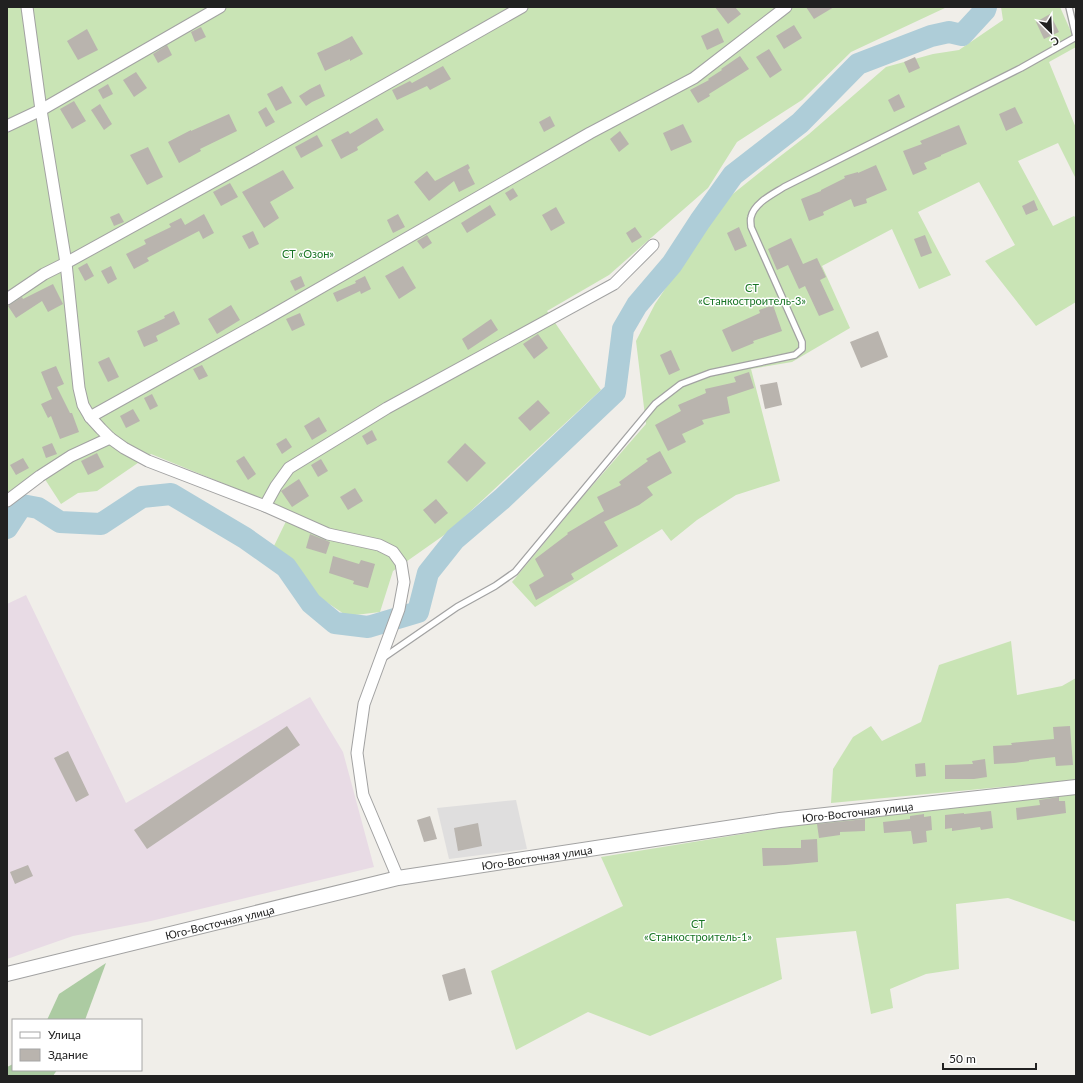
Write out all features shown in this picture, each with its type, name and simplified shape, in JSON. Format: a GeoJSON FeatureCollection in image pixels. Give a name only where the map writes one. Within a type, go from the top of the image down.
{"type":"FeatureCollection","features":[{"type":"Feature","properties":{"kind":"street"},"geometry":{"type":"LineString","coordinates":[[26,7],[66,263],[79,388],[83,405],[90,417],[110,438],[124,448],[148,461],[264,506],[328,534],[379,545],[393,552],[401,563],[404,582],[399,608],[364,704],[357,753],[363,795],[398,878]]}},
{"type":"Feature","properties":{"kind":"street"},"geometry":{"type":"LineString","coordinates":[[7,126],[41,110],[220,7]]}},
{"type":"Feature","properties":{"kind":"street"},"geometry":{"type":"LineString","coordinates":[[7,298],[44,274],[249,162],[522,7]]}},
{"type":"Feature","properties":{"kind":"street"},"geometry":{"type":"LineString","coordinates":[[90,417],[266,319],[590,133],[694,78],[786,7]]}},
{"type":"Feature","properties":{"kind":"street"},"geometry":{"type":"LineString","coordinates":[[264,506],[289,468],[388,408],[614,284],[654,245]]}},
{"type":"Feature","properties":{"kind":"street"},"geometry":{"type":"LineString","coordinates":[[7,501],[40,476],[72,456],[110,438]]}},
{"type":"Feature","properties":{"kind":"street","name":"Юго-Восточная улица"},"geometry":{"type":"LineString","coordinates":[[7,974],[398,878],[780,820],[1076,787]]}},
{"type":"Feature","properties":{"kind":"lane"},"geometry":{"type":"LineString","coordinates":[[379,661],[457,607],[494,586],[514,572],[655,404],[681,384],[710,373],[795,355],[802,349],[802,342],[751,227],[751,217],[755,208],[767,197],[784,187],[1021,68],[1076,37],[1068,7]]}},
{"type":"Feature","properties":{"kind":"shaded area"},"geometry":{"type":"Polygon","coordinates":[[[26,595],[126,803],[310,697],[343,752],[374,867],[151,921],[73,936],[7,959],[7,604],[26,595]]]}},
{"type":"Feature","properties":{"kind":"shaded area"},"geometry":{"type":"Polygon","coordinates":[[[516,800],[527,849],[449,859],[437,808],[516,800]]]}},
{"type":"Feature","properties":{"kind":"green space","name":"СТ «Озон»"},"geometry":{"type":"Polygon","coordinates":[[[7,7],[947,7],[851,52],[802,100],[737,142],[708,188],[609,275],[547,311],[601,390],[447,533],[393,571],[380,612],[347,616],[319,597],[273,548],[291,511],[151,454],[97,491],[78,493],[61,504],[39,470],[7,494],[7,7]]]}},
{"type":"Feature","properties":{"kind":"green space","name":"СТ «Станкостроитель-3»"},"geometry":{"type":"Polygon","coordinates":[[[1001,7],[1060,7],[1076,43],[1076,47],[1049,62],[1076,128],[1076,179],[1058,143],[1018,161],[1053,226],[1074,216],[1076,218],[1076,302],[1036,326],[985,261],[1015,245],[979,182],[918,212],[951,275],[919,289],[892,229],[822,266],[850,328],[792,362],[751,369],[780,481],[736,495],[697,520],[671,541],[662,529],[535,607],[512,582],[585,494],[646,424],[636,341],[655,304],[724,201],[809,134],[886,67],[933,54],[959,50],[1003,20],[1001,7]]]}},
{"type":"Feature","properties":{"kind":"green space"},"geometry":{"type":"Polygon","coordinates":[[[1011,641],[1017,695],[1062,686],[1076,678],[1076,780],[831,803],[833,769],[853,737],[871,726],[882,741],[921,722],[939,665],[1011,641]]]}},
{"type":"Feature","properties":{"kind":"green space","name":"СТ «Станкостроитель-1»"},"geometry":{"type":"Polygon","coordinates":[[[1076,794],[1076,922],[1008,898],[956,904],[959,969],[926,974],[890,989],[893,1008],[871,1014],[856,931],[776,938],[782,979],[650,1036],[588,1012],[516,1050],[491,971],[623,906],[601,857],[785,827],[1076,794]]]}},
{"type":"Feature","properties":{"kind":"green space"},"geometry":{"type":"Polygon","coordinates":[[[106,963],[85,1019],[47,1019],[59,994],[106,963]]]}},
{"type":"Feature","properties":{"kind":"green space"},"geometry":{"type":"Polygon","coordinates":[[[12,1064],[12,1071],[56,1071],[53,1076],[7,1076],[7,1067],[12,1064]]]}},
{"type":"Feature","properties":{"kind":"building"},"geometry":{"type":"Polygon","coordinates":[[[715,7],[735,7],[741,14],[728,24],[715,7]]]}},
{"type":"Feature","properties":{"kind":"building"},"geometry":{"type":"Polygon","coordinates":[[[806,7],[834,7],[814,19],[806,7]]]}},
{"type":"Feature","properties":{"kind":"building"},"geometry":{"type":"Polygon","coordinates":[[[1050,14],[1059,32],[1044,39],[1036,22],[1050,14]]]}},
{"type":"Feature","properties":{"kind":"building"},"geometry":{"type":"Polygon","coordinates":[[[794,25],[802,38],[784,49],[776,36],[794,25]]]}},
{"type":"Feature","properties":{"kind":"building"},"geometry":{"type":"Polygon","coordinates":[[[201,27],[206,37],[195,42],[191,32],[201,27]]]}},
{"type":"Feature","properties":{"kind":"building"},"geometry":{"type":"Polygon","coordinates":[[[718,28],[724,42],[707,50],[701,36],[718,28]]]}},
{"type":"Feature","properties":{"kind":"building"},"geometry":{"type":"Polygon","coordinates":[[[87,29],[98,50],[78,60],[67,41],[87,29]]]}},
{"type":"Feature","properties":{"kind":"building"},"geometry":{"type":"Polygon","coordinates":[[[352,36],[363,54],[325,71],[317,53],[352,36]]]}},
{"type":"Feature","properties":{"kind":"building"},"geometry":{"type":"Polygon","coordinates":[[[167,45],[172,55],[158,63],[153,54],[167,45]]]}},
{"type":"Feature","properties":{"kind":"building"},"geometry":{"type":"Polygon","coordinates":[[[769,49],[782,70],[770,78],[756,57],[769,49]]]}},
{"type":"Feature","properties":{"kind":"building"},"geometry":{"type":"Polygon","coordinates":[[[740,56],[749,69],[709,94],[710,96],[698,103],[690,90],[709,80],[708,79],[740,56]]]}},
{"type":"Feature","properties":{"kind":"building"},"geometry":{"type":"Polygon","coordinates":[[[915,57],[920,68],[909,73],[904,62],[915,57]]]}},
{"type":"Feature","properties":{"kind":"building"},"geometry":{"type":"Polygon","coordinates":[[[443,66],[451,79],[430,90],[427,86],[397,100],[392,90],[410,81],[412,83],[443,66]]]}},
{"type":"Feature","properties":{"kind":"building"},"geometry":{"type":"Polygon","coordinates":[[[136,72],[147,88],[134,97],[123,80],[136,72]]]}},
{"type":"Feature","properties":{"kind":"building"},"geometry":{"type":"Polygon","coordinates":[[[108,84],[113,94],[103,99],[98,90],[108,84]]]}},
{"type":"Feature","properties":{"kind":"building"},"geometry":{"type":"Polygon","coordinates":[[[320,84],[325,96],[306,106],[299,96],[320,84]]]}},
{"type":"Feature","properties":{"kind":"building"},"geometry":{"type":"Polygon","coordinates":[[[282,86],[292,103],[276,111],[267,94],[282,86]]]}},
{"type":"Feature","properties":{"kind":"building"},"geometry":{"type":"Polygon","coordinates":[[[899,94],[905,107],[894,112],[888,100],[899,94]]]}},
{"type":"Feature","properties":{"kind":"building"},"geometry":{"type":"Polygon","coordinates":[[[74,101],[86,121],[72,129],[60,109],[74,101]]]}},
{"type":"Feature","properties":{"kind":"building"},"geometry":{"type":"Polygon","coordinates":[[[100,104],[112,124],[104,130],[91,110],[100,104]]]}},
{"type":"Feature","properties":{"kind":"building"},"geometry":{"type":"Polygon","coordinates":[[[266,107],[275,122],[266,127],[258,112],[266,107]]]}},
{"type":"Feature","properties":{"kind":"building"},"geometry":{"type":"Polygon","coordinates":[[[1015,107],[1023,123],[1006,131],[999,114],[1015,107]]]}},
{"type":"Feature","properties":{"kind":"building"},"geometry":{"type":"Polygon","coordinates":[[[229,114],[237,131],[200,149],[201,151],[179,163],[168,142],[191,130],[229,114]]]}},
{"type":"Feature","properties":{"kind":"building"},"geometry":{"type":"Polygon","coordinates":[[[550,116],[555,126],[544,132],[539,122],[550,116]]]}},
{"type":"Feature","properties":{"kind":"building"},"geometry":{"type":"Polygon","coordinates":[[[377,118],[384,130],[357,147],[358,150],[341,159],[331,140],[348,131],[350,134],[377,118]]]}},
{"type":"Feature","properties":{"kind":"building"},"geometry":{"type":"Polygon","coordinates":[[[683,124],[692,142],[671,151],[663,133],[683,124]]]}},
{"type":"Feature","properties":{"kind":"building"},"geometry":{"type":"Polygon","coordinates":[[[959,125],[967,144],[924,163],[927,169],[913,175],[903,151],[922,144],[920,141],[959,125]]]}},
{"type":"Feature","properties":{"kind":"building"},"geometry":{"type":"Polygon","coordinates":[[[620,131],[629,144],[619,152],[610,139],[620,131]]]}},
{"type":"Feature","properties":{"kind":"building"},"geometry":{"type":"Polygon","coordinates":[[[317,135],[323,146],[301,158],[295,147],[317,135]]]}},
{"type":"Feature","properties":{"kind":"building"},"geometry":{"type":"Polygon","coordinates":[[[148,147],[163,177],[147,185],[130,155],[148,147]]]}},
{"type":"Feature","properties":{"kind":"building"},"geometry":{"type":"Polygon","coordinates":[[[468,164],[470,168],[468,170],[475,184],[459,192],[454,181],[429,201],[414,182],[427,171],[435,181],[468,164]]]}},
{"type":"Feature","properties":{"kind":"building"},"geometry":{"type":"Polygon","coordinates":[[[876,165],[887,190],[866,199],[867,203],[854,207],[851,199],[823,212],[824,215],[809,221],[801,199],[821,191],[845,178],[844,176],[858,173],[876,165]]]}},
{"type":"Feature","properties":{"kind":"building"},"geometry":{"type":"Polygon","coordinates":[[[283,170],[294,188],[270,202],[279,218],[264,228],[242,192],[283,170]]]}},
{"type":"Feature","properties":{"kind":"building"},"geometry":{"type":"Polygon","coordinates":[[[230,183],[238,197],[221,206],[213,192],[230,183]]]}},
{"type":"Feature","properties":{"kind":"building"},"geometry":{"type":"Polygon","coordinates":[[[513,188],[518,196],[510,201],[505,193],[513,188]]]}},
{"type":"Feature","properties":{"kind":"building"},"geometry":{"type":"Polygon","coordinates":[[[1034,200],[1038,210],[1026,215],[1022,206],[1034,200]]]}},
{"type":"Feature","properties":{"kind":"building"},"geometry":{"type":"Polygon","coordinates":[[[490,205],[496,215],[467,233],[461,223],[490,205]]]}},
{"type":"Feature","properties":{"kind":"building"},"geometry":{"type":"Polygon","coordinates":[[[556,207],[565,223],[551,231],[542,215],[556,207]]]}},
{"type":"Feature","properties":{"kind":"building"},"geometry":{"type":"Polygon","coordinates":[[[119,213],[124,222],[114,226],[110,217],[119,213]]]}},
{"type":"Feature","properties":{"kind":"building"},"geometry":{"type":"Polygon","coordinates":[[[204,214],[214,233],[203,239],[199,231],[147,258],[149,261],[134,269],[126,254],[146,244],[144,240],[171,227],[169,224],[181,218],[185,225],[204,214]]]}},
{"type":"Feature","properties":{"kind":"building"},"geometry":{"type":"Polygon","coordinates":[[[398,214],[405,227],[393,233],[387,220],[398,214]]]}},
{"type":"Feature","properties":{"kind":"building"},"geometry":{"type":"Polygon","coordinates":[[[635,227],[642,237],[632,243],[626,233],[635,227]]]}},
{"type":"Feature","properties":{"kind":"building"},"geometry":{"type":"Polygon","coordinates":[[[739,227],[747,246],[735,251],[727,233],[739,227]]]}},
{"type":"Feature","properties":{"kind":"building"},"geometry":{"type":"Polygon","coordinates":[[[253,231],[259,244],[249,249],[242,236],[253,231]]]}},
{"type":"Feature","properties":{"kind":"building"},"geometry":{"type":"Polygon","coordinates":[[[427,235],[432,243],[423,249],[417,241],[427,235]]]}},
{"type":"Feature","properties":{"kind":"building"},"geometry":{"type":"Polygon","coordinates":[[[925,235],[932,253],[921,257],[914,239],[925,235]]]}},
{"type":"Feature","properties":{"kind":"building"},"geometry":{"type":"Polygon","coordinates":[[[791,238],[803,264],[817,258],[826,277],[820,280],[834,310],[819,316],[805,286],[799,289],[788,265],[777,270],[768,249],[791,238]]]}},
{"type":"Feature","properties":{"kind":"building"},"geometry":{"type":"Polygon","coordinates":[[[87,263],[94,276],[85,281],[78,268],[87,263]]]}},
{"type":"Feature","properties":{"kind":"building"},"geometry":{"type":"Polygon","coordinates":[[[111,266],[117,279],[108,284],[101,271],[111,266]]]}},
{"type":"Feature","properties":{"kind":"building"},"geometry":{"type":"Polygon","coordinates":[[[403,266],[416,288],[399,299],[385,276],[403,266]]]}},
{"type":"Feature","properties":{"kind":"building"},"geometry":{"type":"Polygon","coordinates":[[[301,276],[305,286],[295,291],[290,281],[301,276]]]}},
{"type":"Feature","properties":{"kind":"building"},"geometry":{"type":"Polygon","coordinates":[[[365,276],[371,289],[361,294],[360,291],[337,302],[333,293],[356,283],[355,281],[365,276]]]}},
{"type":"Feature","properties":{"kind":"building"},"geometry":{"type":"Polygon","coordinates":[[[53,284],[63,304],[48,312],[42,301],[16,318],[8,306],[22,297],[23,299],[53,284]]]}},
{"type":"Feature","properties":{"kind":"building"},"geometry":{"type":"Polygon","coordinates":[[[231,305],[240,320],[217,334],[208,319],[231,305]]]}},
{"type":"Feature","properties":{"kind":"building"},"geometry":{"type":"Polygon","coordinates":[[[773,305],[782,331],[753,341],[754,343],[732,352],[722,330],[760,313],[759,310],[773,305]]]}},
{"type":"Feature","properties":{"kind":"building"},"geometry":{"type":"Polygon","coordinates":[[[174,311],[180,324],[156,336],[158,341],[144,347],[137,331],[165,318],[164,316],[174,311]]]}},
{"type":"Feature","properties":{"kind":"building"},"geometry":{"type":"Polygon","coordinates":[[[300,313],[305,325],[292,331],[286,319],[300,313]]]}},
{"type":"Feature","properties":{"kind":"building"},"geometry":{"type":"Polygon","coordinates":[[[491,319],[498,330],[468,350],[462,339],[491,319]]]}},
{"type":"Feature","properties":{"kind":"building"},"geometry":{"type":"Polygon","coordinates":[[[878,331],[888,357],[861,368],[850,342],[878,331]]]}},
{"type":"Feature","properties":{"kind":"building"},"geometry":{"type":"Polygon","coordinates":[[[538,334],[548,348],[534,359],[523,344],[538,334]]]}},
{"type":"Feature","properties":{"kind":"building"},"geometry":{"type":"Polygon","coordinates":[[[671,350],[680,370],[669,375],[660,355],[671,350]]]}},
{"type":"Feature","properties":{"kind":"building"},"geometry":{"type":"Polygon","coordinates":[[[109,357],[119,377],[108,382],[98,362],[109,357]]]}},
{"type":"Feature","properties":{"kind":"building"},"geometry":{"type":"Polygon","coordinates":[[[202,365],[208,376],[199,380],[193,369],[202,365]]]}},
{"type":"Feature","properties":{"kind":"building"},"geometry":{"type":"Polygon","coordinates":[[[56,366],[64,384],[57,387],[70,413],[72,413],[79,432],[60,439],[51,416],[48,418],[41,404],[52,399],[41,372],[56,366]]]}},
{"type":"Feature","properties":{"kind":"building"},"geometry":{"type":"Polygon","coordinates":[[[749,372],[754,388],[727,397],[730,413],[702,420],[704,424],[682,434],[686,442],[668,451],[655,425],[681,411],[678,405],[706,393],[705,389],[736,382],[734,377],[749,372]]]}},
{"type":"Feature","properties":{"kind":"building"},"geometry":{"type":"Polygon","coordinates":[[[777,382],[782,405],[765,409],[760,385],[777,382]]]}},
{"type":"Feature","properties":{"kind":"building"},"geometry":{"type":"Polygon","coordinates":[[[152,394],[158,406],[150,410],[144,398],[152,394]]]}},
{"type":"Feature","properties":{"kind":"building"},"geometry":{"type":"Polygon","coordinates":[[[538,400],[550,413],[530,431],[518,418],[538,400]]]}},
{"type":"Feature","properties":{"kind":"building"},"geometry":{"type":"Polygon","coordinates":[[[133,409],[140,421],[126,428],[120,416],[133,409]]]}},
{"type":"Feature","properties":{"kind":"building"},"geometry":{"type":"Polygon","coordinates":[[[319,417],[327,431],[312,440],[304,426],[319,417]]]}},
{"type":"Feature","properties":{"kind":"building"},"geometry":{"type":"Polygon","coordinates":[[[372,430],[377,440],[367,445],[362,436],[372,430]]]}},
{"type":"Feature","properties":{"kind":"building"},"geometry":{"type":"Polygon","coordinates":[[[286,438],[292,447],[282,454],[276,444],[286,438]]]}},
{"type":"Feature","properties":{"kind":"building"},"geometry":{"type":"Polygon","coordinates":[[[52,443],[57,454],[46,458],[42,447],[52,443]]]}},
{"type":"Feature","properties":{"kind":"building"},"geometry":{"type":"Polygon","coordinates":[[[465,443],[486,463],[467,482],[447,462],[465,443]]]}},
{"type":"Feature","properties":{"kind":"building"},"geometry":{"type":"Polygon","coordinates":[[[660,451],[672,473],[647,487],[653,495],[639,505],[604,522],[618,546],[571,574],[574,579],[536,600],[529,585],[544,576],[535,559],[568,534],[567,533],[604,511],[597,497],[621,485],[619,482],[648,461],[646,459],[660,451]]]}},
{"type":"Feature","properties":{"kind":"building"},"geometry":{"type":"Polygon","coordinates":[[[97,453],[104,467],[88,475],[81,461],[97,453]]]}},
{"type":"Feature","properties":{"kind":"building"},"geometry":{"type":"Polygon","coordinates":[[[244,456],[256,474],[248,480],[236,461],[244,456]]]}},
{"type":"Feature","properties":{"kind":"building"},"geometry":{"type":"Polygon","coordinates":[[[23,458],[29,468],[16,475],[10,465],[23,458]]]}},
{"type":"Feature","properties":{"kind":"building"},"geometry":{"type":"Polygon","coordinates":[[[321,459],[328,471],[318,477],[311,465],[321,459]]]}},
{"type":"Feature","properties":{"kind":"building"},"geometry":{"type":"Polygon","coordinates":[[[299,479],[309,496],[292,507],[281,491],[299,479]]]}},
{"type":"Feature","properties":{"kind":"building"},"geometry":{"type":"Polygon","coordinates":[[[355,488],[363,501],[348,510],[340,497],[355,488]]]}},
{"type":"Feature","properties":{"kind":"building"},"geometry":{"type":"Polygon","coordinates":[[[436,499],[448,513],[435,524],[423,510],[436,499]]]}},
{"type":"Feature","properties":{"kind":"building"},"geometry":{"type":"Polygon","coordinates":[[[310,534],[330,542],[326,554],[306,548],[310,534]]]}},
{"type":"Feature","properties":{"kind":"building"},"geometry":{"type":"Polygon","coordinates":[[[333,556],[359,564],[361,560],[375,564],[368,588],[353,584],[354,581],[329,573],[333,556]]]}},
{"type":"Feature","properties":{"kind":"building"},"geometry":{"type":"Polygon","coordinates":[[[287,726],[300,745],[147,849],[134,830],[287,726]]]}},
{"type":"Feature","properties":{"kind":"building"},"geometry":{"type":"Polygon","coordinates":[[[1070,726],[1073,765],[1056,766],[1055,757],[1014,763],[994,764],[993,746],[1054,739],[1053,727],[1070,726]]]}},
{"type":"Feature","properties":{"kind":"building"},"geometry":{"type":"Polygon","coordinates":[[[68,751],[89,795],[76,802],[54,758],[68,751]]]}},
{"type":"Feature","properties":{"kind":"building"},"geometry":{"type":"Polygon","coordinates":[[[985,759],[987,777],[974,779],[945,779],[945,765],[973,764],[972,761],[985,759]]]}},
{"type":"Feature","properties":{"kind":"building"},"geometry":{"type":"Polygon","coordinates":[[[925,763],[926,776],[916,777],[915,764],[925,763]]]}},
{"type":"Feature","properties":{"kind":"building"},"geometry":{"type":"Polygon","coordinates":[[[1059,797],[1059,801],[1065,801],[1066,813],[1017,820],[1016,808],[1040,805],[1039,800],[1059,797]]]}},
{"type":"Feature","properties":{"kind":"building"},"geometry":{"type":"Polygon","coordinates":[[[991,811],[993,828],[981,830],[980,827],[952,831],[952,828],[945,829],[945,815],[991,811]]]}},
{"type":"Feature","properties":{"kind":"building"},"geometry":{"type":"Polygon","coordinates":[[[924,814],[924,817],[931,816],[932,830],[926,831],[927,842],[913,844],[911,831],[884,833],[883,822],[910,819],[910,816],[924,814]]]}},
{"type":"Feature","properties":{"kind":"building"},"geometry":{"type":"Polygon","coordinates":[[[430,816],[437,839],[424,842],[417,820],[430,816]]]}},
{"type":"Feature","properties":{"kind":"building"},"geometry":{"type":"Polygon","coordinates":[[[865,819],[865,831],[840,832],[840,835],[819,838],[817,824],[865,819]]]}},
{"type":"Feature","properties":{"kind":"building"},"geometry":{"type":"Polygon","coordinates":[[[478,823],[482,846],[458,851],[454,828],[478,823]]]}},
{"type":"Feature","properties":{"kind":"building"},"geometry":{"type":"Polygon","coordinates":[[[817,839],[818,862],[763,866],[762,848],[801,848],[801,840],[817,839]]]}},
{"type":"Feature","properties":{"kind":"building"},"geometry":{"type":"Polygon","coordinates":[[[28,865],[33,876],[15,884],[10,872],[28,865]]]}},
{"type":"Feature","properties":{"kind":"building"},"geometry":{"type":"Polygon","coordinates":[[[465,968],[472,994],[449,1001],[442,975],[465,968]]]}},
{"type":"Feature","properties":{"kind":"waterway"},"geometry":{"type":"LineString","coordinates":[[7,528],[22,505],[38,508],[60,522],[101,524],[142,497],[171,494],[245,538],[286,567],[311,603],[335,623],[368,627],[418,612],[428,573],[455,539],[502,499],[615,392],[623,329],[637,305],[672,264],[700,221],[733,175],[800,123],[858,64],[931,36],[949,32],[962,35],[986,7]]}}]}
